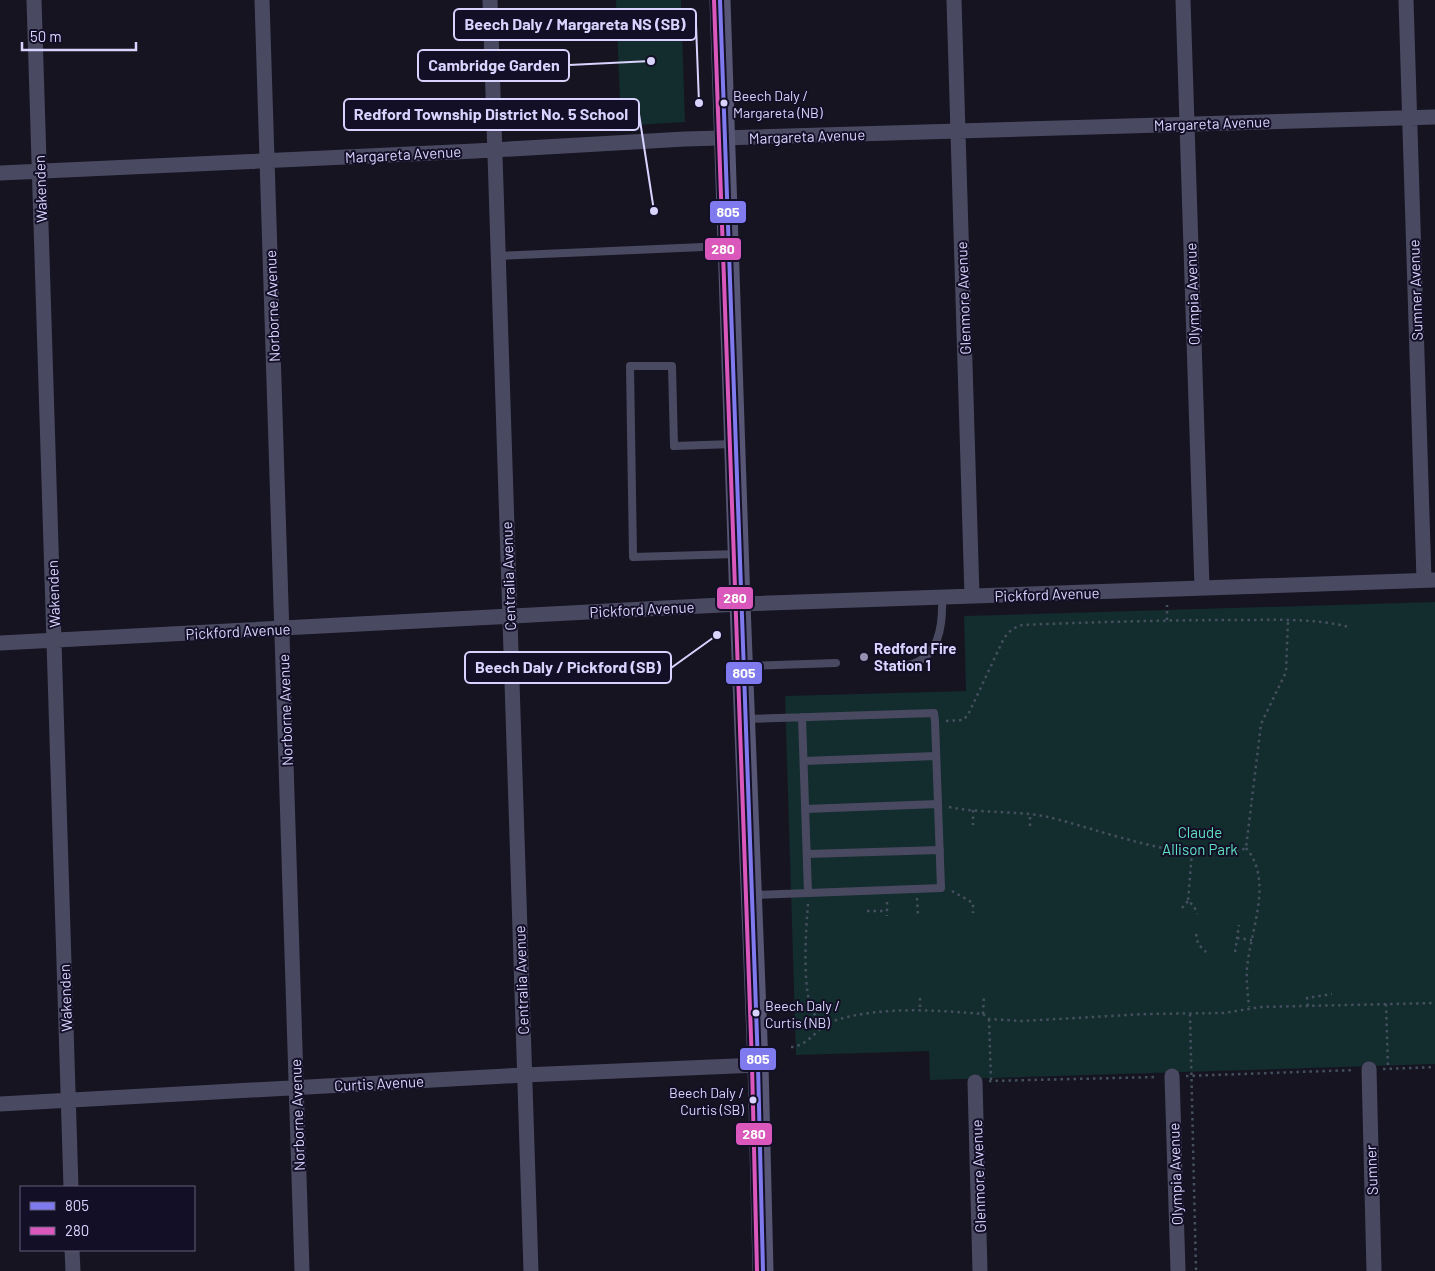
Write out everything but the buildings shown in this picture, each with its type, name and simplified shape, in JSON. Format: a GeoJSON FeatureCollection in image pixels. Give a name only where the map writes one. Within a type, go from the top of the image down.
{"type":"FeatureCollection","features":[{"type":"Feature","properties":{"kind":"main road"},"geometry":{"type":"LineString","coordinates":[[720,0],[738,554],[758,1065],[763,1271]]}},
{"type":"Feature","properties":{"kind":"street","name":"Wakenden"},"geometry":{"type":"LineString","coordinates":[[34,0],[71,1186]]}},
{"type":"Feature","properties":{"kind":"street","name":"Norborne Avenue"},"geometry":{"type":"LineString","coordinates":[[262,0],[302,1271]]}},
{"type":"Feature","properties":{"kind":"street","name":"Centralia Avenue"},"geometry":{"type":"LineString","coordinates":[[490,0],[531,1271]]}},
{"type":"Feature","properties":{"kind":"street","name":"Glenmore Avenue"},"geometry":{"type":"LineString","coordinates":[[954,0],[972,596]]}},
{"type":"Feature","properties":{"kind":"street","name":"Olympia Avenue"},"geometry":{"type":"LineString","coordinates":[[1183,0],[1202,588]]}},
{"type":"Feature","properties":{"kind":"street","name":"Sumner Avenue"},"geometry":{"type":"LineString","coordinates":[[1406,0],[1430,580]]}},
{"type":"Feature","properties":{"kind":"street","name":"Margareta Avenue"},"geometry":{"type":"LineString","coordinates":[[0,173],[495,150],[685,139],[1435,116]]}},
{"type":"Feature","properties":{"kind":"street","name":"Pickford Avenue"},"geometry":{"type":"LineString","coordinates":[[0,643],[740,604],[1430,580]]}},
{"type":"Feature","properties":{"kind":"street","name":"Curtis Avenue"},"geometry":{"type":"LineString","coordinates":[[0,1104],[524,1075],[758,1065]]}},
{"type":"Feature","properties":{"kind":"street","name":"Sumner"},"geometry":{"type":"LineString","coordinates":[[1369,1070],[1374,1271]]}},
{"type":"Feature","properties":{"kind":"street","name":"Olympia Avenue"},"geometry":{"type":"LineString","coordinates":[[1172,1076],[1178,1271]]}},
{"type":"Feature","properties":{"kind":"street","name":"Glenmore Avenue"},"geometry":{"type":"LineString","coordinates":[[975,1082],[980,1271]]}},
{"type":"Feature","properties":{"kind":"street"},"geometry":{"type":"LineString","coordinates":[[72,1251],[73,1271]]}},
{"type":"Feature","properties":{"kind":"lane"},"geometry":{"type":"LineString","coordinates":[[498,256],[728,246]]}},
{"type":"Feature","properties":{"kind":"lane"},"geometry":{"type":"LineString","coordinates":[[735,444],[674,446],[672,366],[630,366],[633,558],[738,554]]}},
{"type":"Feature","properties":{"kind":"lane"},"geometry":{"type":"LineString","coordinates":[[880,666],[908,666],[922,660],[935,646],[941,631],[942,597]]}},
{"type":"Feature","properties":{"kind":"lane"},"geometry":{"type":"LineString","coordinates":[[742,666],[836,663]]}},
{"type":"Feature","properties":{"kind":"lane"},"geometry":{"type":"LineString","coordinates":[[744,720],[934,713],[935,722],[941,888],[752,895]]}},
{"type":"Feature","properties":{"kind":"lane"},"geometry":{"type":"LineString","coordinates":[[802,717],[808,893]]}},
{"type":"Feature","properties":{"kind":"lane"},"geometry":{"type":"LineString","coordinates":[[804,761],[936,756]]}},
{"type":"Feature","properties":{"kind":"lane"},"geometry":{"type":"LineString","coordinates":[[806,809],[938,804]]}},
{"type":"Feature","properties":{"kind":"lane"},"geometry":{"type":"LineString","coordinates":[[807,854],[940,850]]}},
{"type":"Feature","properties":{"kind":"path"},"geometry":{"type":"LineString","coordinates":[[1167,605],[1167,620]]}},
{"type":"Feature","properties":{"kind":"path"},"geometry":{"type":"LineString","coordinates":[[935,722],[963,720],[968,715],[1004,638],[1012,629],[1022,625],[1167,620],[1288,620],[1332,622],[1350,627]]}},
{"type":"Feature","properties":{"kind":"path"},"geometry":{"type":"LineString","coordinates":[[1249,1008],[1247,968],[1259,892],[1253,856],[1246,848],[1261,724],[1286,672],[1288,620]]}},
{"type":"Feature","properties":{"kind":"path"},"geometry":{"type":"LineString","coordinates":[[938,804],[972,810],[1030,815],[1202,854],[1236,853],[1246,848]]}},
{"type":"Feature","properties":{"kind":"path"},"geometry":{"type":"LineString","coordinates":[[972,810],[972,825]]}},
{"type":"Feature","properties":{"kind":"path"},"geometry":{"type":"LineString","coordinates":[[1030,815],[1030,826]]}},
{"type":"Feature","properties":{"kind":"path"},"geometry":{"type":"LineString","coordinates":[[1182,908],[1188,901],[1192,852]]}},
{"type":"Feature","properties":{"kind":"path"},"geometry":{"type":"LineString","coordinates":[[941,888],[956,892],[973,903],[973,913]]}},
{"type":"Feature","properties":{"kind":"path"},"geometry":{"type":"LineString","coordinates":[[917,889],[918,915]]}},
{"type":"Feature","properties":{"kind":"path"},"geometry":{"type":"LineString","coordinates":[[886,890],[887,916]]}},
{"type":"Feature","properties":{"kind":"path"},"geometry":{"type":"LineString","coordinates":[[808,893],[806,928],[809,1000],[815,1016],[828,1024]]}},
{"type":"Feature","properties":{"kind":"path"},"geometry":{"type":"LineString","coordinates":[[1188,901],[1194,906],[1197,914]]}},
{"type":"Feature","properties":{"kind":"path"},"geometry":{"type":"LineString","coordinates":[[867,911],[887,911]]}},
{"type":"Feature","properties":{"kind":"path"},"geometry":{"type":"LineString","coordinates":[[1235,952],[1239,925]]}},
{"type":"Feature","properties":{"kind":"path"},"geometry":{"type":"LineString","coordinates":[[1196,934],[1198,944],[1206,952]]}},
{"type":"Feature","properties":{"kind":"path"},"geometry":{"type":"LineString","coordinates":[[1237,938],[1252,940]]}},
{"type":"Feature","properties":{"kind":"path"},"geometry":{"type":"LineString","coordinates":[[1308,1006],[1307,998],[1332,994]]}},
{"type":"Feature","properties":{"kind":"path"},"geometry":{"type":"LineString","coordinates":[[983,1014],[984,995]]}},
{"type":"Feature","properties":{"kind":"path"},"geometry":{"type":"LineString","coordinates":[[920,998],[920,1009]]}},
{"type":"Feature","properties":{"kind":"path"},"geometry":{"type":"LineString","coordinates":[[791,1047],[809,1039],[832,1021],[920,1009],[983,1014],[989,1019],[1022,1021],[1224,1013],[1249,1008],[1435,1003]]}},
{"type":"Feature","properties":{"kind":"path"},"geometry":{"type":"LineString","coordinates":[[1386,1004],[1388,1068]]}},
{"type":"Feature","properties":{"kind":"path"},"geometry":{"type":"LineString","coordinates":[[1190,1014],[1196,1271]]}},
{"type":"Feature","properties":{"kind":"path"},"geometry":{"type":"LineString","coordinates":[[989,1019],[993,1080],[1191,1076],[1435,1067]]}},
{"type":"Feature","properties":{"kind":"green space"},"geometry":{"type":"Polygon","coordinates":[[[616,0],[681,0],[685,122],[621,126],[616,0]]]}},
{"type":"Feature","properties":{"kind":"green space","name":"Claude Allison Park"},"geometry":{"type":"Polygon","coordinates":[[[1435,602],[1435,1064],[930,1080],[929,1051],[796,1055],[785,696],[966,691],[964,616],[1435,602]]]}},
{"type":"Feature","properties":{"kind":"transit line","name":"280"},"geometry":{"type":"LineString","coordinates":[[714,0],[752,1065],[757,1271]]}},
{"type":"Feature","properties":{"kind":"transit line","name":"805"},"geometry":{"type":"LineString","coordinates":[[720,0],[758,1065],[763,1271]]}},
{"type":"Feature","properties":{"kind":"place","name":"Cambridge Garden"},"geometry":{"type":"Point","coordinates":[651,61]}},
{"type":"Feature","properties":{"kind":"place","name":"Beech Daly / Margareta NS (SB)"},"geometry":{"type":"Point","coordinates":[699,103]}},
{"type":"Feature","properties":{"kind":"place","name":"Beech Daly / Margareta (NB)"},"geometry":{"type":"Point","coordinates":[724,103]}},
{"type":"Feature","properties":{"kind":"place","name":"Redford Township District No. 5 School"},"geometry":{"type":"Point","coordinates":[654,211]}},
{"type":"Feature","properties":{"kind":"place","name":"Beech Daly / Pickford (SB)"},"geometry":{"type":"Point","coordinates":[717,635]}},
{"type":"Feature","properties":{"kind":"place","name":"Redford Fire Station 1"},"geometry":{"type":"Point","coordinates":[864,657]}},
{"type":"Feature","properties":{"kind":"place","name":"Beech Daly / Curtis (NB)"},"geometry":{"type":"Point","coordinates":[756,1013]}},
{"type":"Feature","properties":{"kind":"place","name":"Beech Daly / Curtis (SB)"},"geometry":{"type":"Point","coordinates":[753,1100]}}]}
